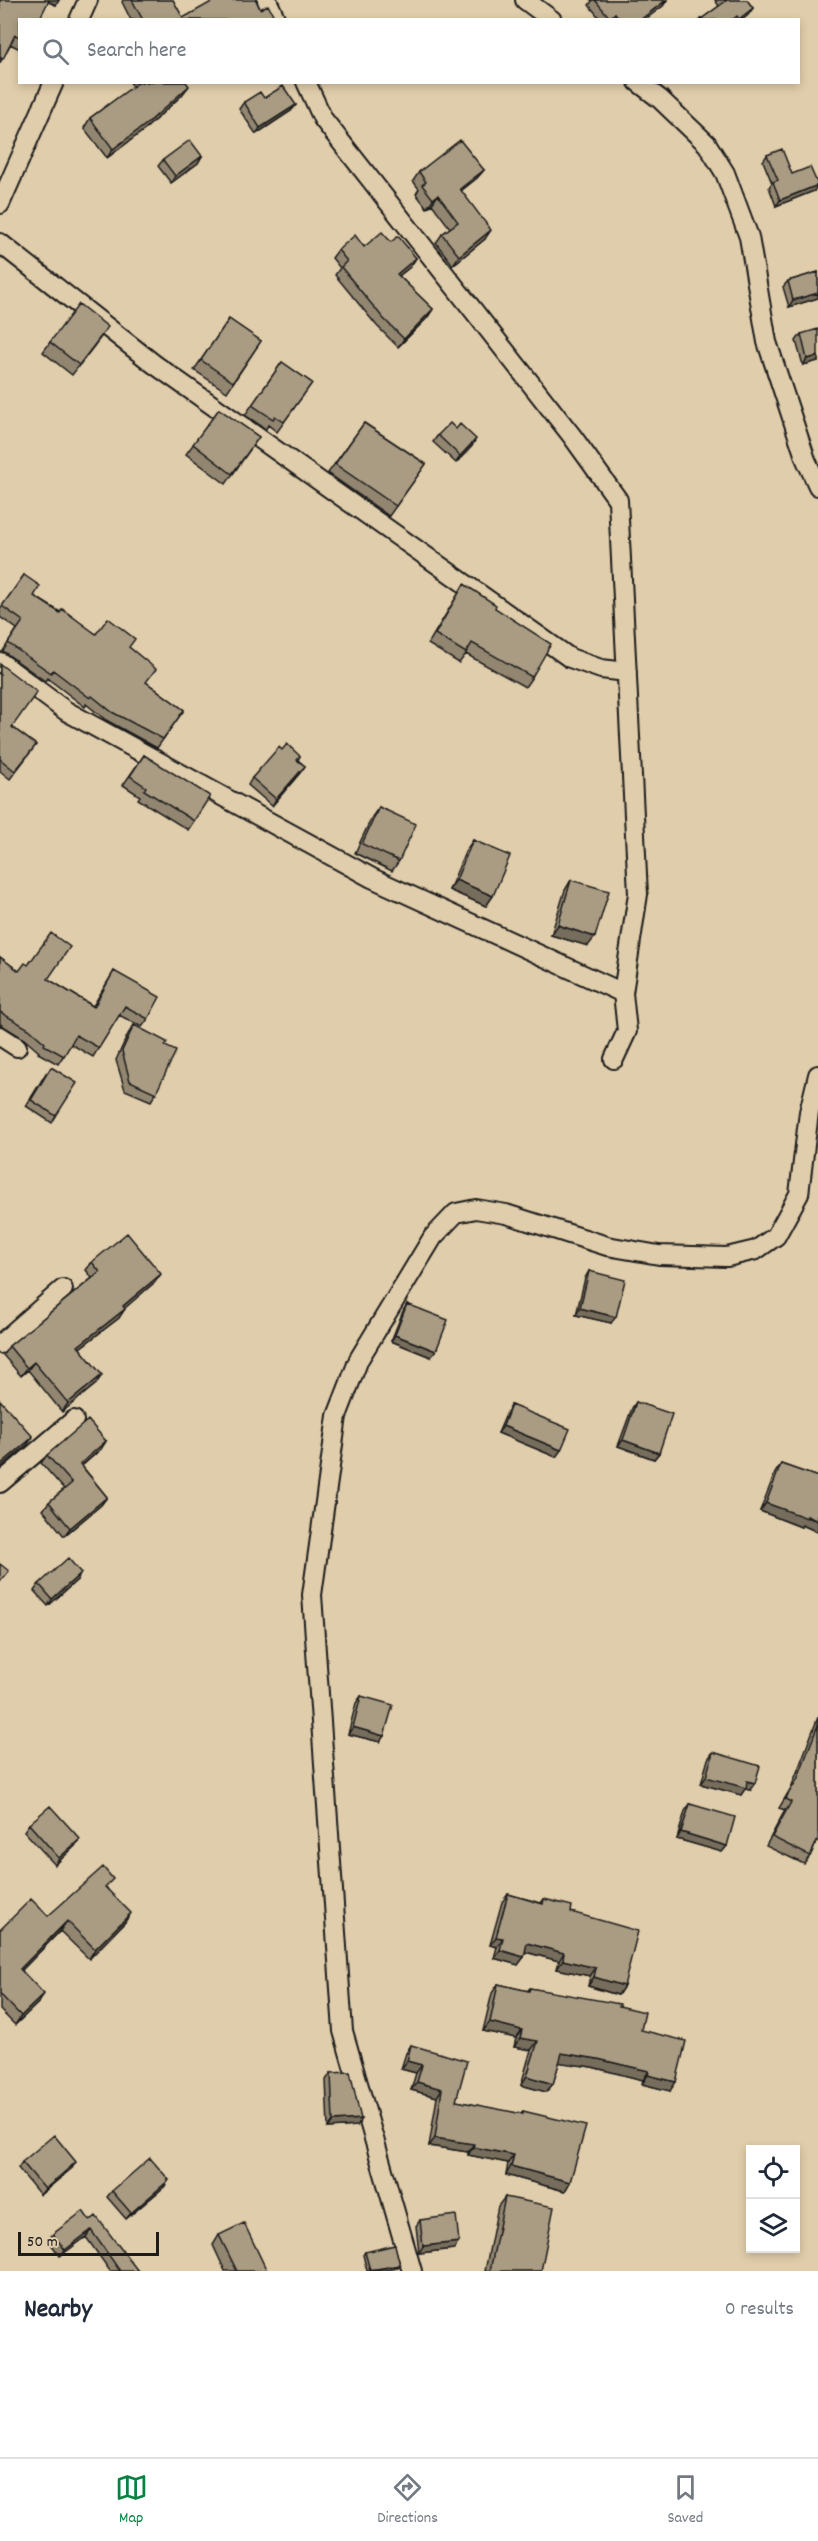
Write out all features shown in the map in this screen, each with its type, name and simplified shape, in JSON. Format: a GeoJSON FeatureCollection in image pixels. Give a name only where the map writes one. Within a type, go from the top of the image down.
{"type":"FeatureCollection","features":[{"type":"Feature","properties":{"kind":"street"},"geometry":{"type":"LineString","coordinates":[[80,18],[88,0]]}},
{"type":"Feature","properties":{"kind":"street"},"geometry":{"type":"LineString","coordinates":[[267,0],[275,18]]}},
{"type":"Feature","properties":{"kind":"street"},"geometry":{"type":"LineString","coordinates":[[525,0],[549,18]]}},
{"type":"Feature","properties":{"kind":"street"},"geometry":{"type":"LineString","coordinates":[[0,204],[53,84]]}},
{"type":"Feature","properties":{"kind":"street"},"geometry":{"type":"LineString","coordinates":[[307,84],[323,119],[572,436],[618,500],[638,894],[623,993],[627,1031],[614,1059]]}},
{"type":"Feature","properties":{"kind":"street"},"geometry":{"type":"LineString","coordinates":[[641,84],[660,99],[707,144],[726,173],[749,237],[767,342],[806,460],[818,486]]}},
{"type":"Feature","properties":{"kind":"street"},"geometry":{"type":"LineString","coordinates":[[0,243],[154,364],[570,658],[601,669],[627,672]]}},
{"type":"Feature","properties":{"kind":"street"},"geometry":{"type":"LineString","coordinates":[[0,662],[66,711],[372,878],[623,993]]}},
{"type":"Feature","properties":{"kind":"street"},"geometry":{"type":"LineString","coordinates":[[0,1036],[17,1047]]}},
{"type":"Feature","properties":{"kind":"street"},"geometry":{"type":"LineString","coordinates":[[412,2271],[343,2031],[312,1595],[337,1416],[366,1349],[433,1236],[456,1213],[476,1209],[506,1214],[607,1246],[659,1255],[727,1257],[756,1250],[776,1236],[799,1194],[809,1112],[818,1075]]}},
{"type":"Feature","properties":{"kind":"street"},"geometry":{"type":"LineString","coordinates":[[0,1344],[63,1289]]}},
{"type":"Feature","properties":{"kind":"street"},"geometry":{"type":"LineString","coordinates":[[0,1483],[74,1420]]}},
{"type":"Feature","properties":{"kind":"building"},"geometry":{"type":"Polygon","coordinates":[[[0,0],[49,0],[40,18],[18,18],[18,36],[15,35],[3,59],[0,57],[0,0]]]}},
{"type":"Feature","properties":{"kind":"building"},"geometry":{"type":"Polygon","coordinates":[[[132,0],[173,0],[183,18],[142,18],[132,0]]]}},
{"type":"Feature","properties":{"kind":"building"},"geometry":{"type":"Polygon","coordinates":[[[215,0],[256,0],[260,9],[268,5],[275,18],[183,18],[215,0]]]}},
{"type":"Feature","properties":{"kind":"building"},"geometry":{"type":"Polygon","coordinates":[[[595,0],[666,0],[643,18],[619,18],[615,13],[610,18],[595,0]]]}},
{"type":"Feature","properties":{"kind":"building"},"geometry":{"type":"Polygon","coordinates":[[[747,0],[753,8],[740,18],[737,16],[734,18],[703,18],[726,1],[747,0]]]}},
{"type":"Feature","properties":{"kind":"building"},"geometry":{"type":"Polygon","coordinates":[[[136,84],[188,84],[189,86],[149,122],[113,149],[90,118],[136,84]]]}},
{"type":"Feature","properties":{"kind":"building"},"geometry":{"type":"Polygon","coordinates":[[[283,86],[296,105],[260,128],[244,102],[260,92],[264,98],[283,86]]]}},
{"type":"Feature","properties":{"kind":"building"},"geometry":{"type":"Polygon","coordinates":[[[190,140],[202,156],[175,176],[163,160],[190,140]]]}},
{"type":"Feature","properties":{"kind":"building"},"geometry":{"type":"Polygon","coordinates":[[[460,140],[484,170],[460,189],[491,230],[459,256],[442,234],[458,222],[438,195],[433,199],[422,185],[426,182],[419,172],[460,140]]]}},
{"type":"Feature","properties":{"kind":"building"},"geometry":{"type":"Polygon","coordinates":[[[782,149],[792,174],[810,167],[818,185],[780,200],[773,182],[778,180],[767,155],[782,149]]]}},
{"type":"Feature","properties":{"kind":"building"},"geometry":{"type":"Polygon","coordinates":[[[382,232],[391,242],[398,236],[416,258],[397,274],[433,309],[404,339],[383,318],[341,267],[347,261],[338,250],[355,235],[364,247],[382,232]]]}},
{"type":"Feature","properties":{"kind":"building"},"geometry":{"type":"Polygon","coordinates":[[[818,272],[818,293],[793,300],[788,281],[818,272]]]}},
{"type":"Feature","properties":{"kind":"building"},"geometry":{"type":"Polygon","coordinates":[[[79,304],[108,327],[79,365],[50,342],[79,304]]]}},
{"type":"Feature","properties":{"kind":"building"},"geometry":{"type":"Polygon","coordinates":[[[229,319],[261,341],[233,382],[201,360],[229,319]]]}},
{"type":"Feature","properties":{"kind":"building"},"geometry":{"type":"Polygon","coordinates":[[[818,329],[818,356],[807,359],[801,334],[818,329]]]}},
{"type":"Feature","properties":{"kind":"building"},"geometry":{"type":"Polygon","coordinates":[[[282,362],[312,383],[284,422],[275,416],[273,419],[252,405],[282,362]]]}},
{"type":"Feature","properties":{"kind":"building"},"geometry":{"type":"Polygon","coordinates":[[[219,409],[259,437],[232,474],[193,444],[219,409]]]}},
{"type":"Feature","properties":{"kind":"building"},"geometry":{"type":"Polygon","coordinates":[[[364,423],[426,464],[396,506],[335,464],[364,423]]]}},
{"type":"Feature","properties":{"kind":"building"},"geometry":{"type":"Polygon","coordinates":[[[450,423],[456,429],[460,424],[476,439],[460,456],[438,435],[450,423]]]}},
{"type":"Feature","properties":{"kind":"building"},"geometry":{"type":"Polygon","coordinates":[[[24,575],[40,586],[34,596],[60,613],[62,609],[96,634],[108,618],[135,639],[129,647],[156,669],[146,682],[184,710],[163,739],[112,712],[53,670],[51,673],[8,643],[23,621],[2,606],[24,575]]]}},
{"type":"Feature","properties":{"kind":"building"},"geometry":{"type":"Polygon","coordinates":[[[464,584],[496,605],[495,608],[551,644],[532,677],[472,643],[466,653],[435,634],[464,584]]]}},
{"type":"Feature","properties":{"kind":"building"},"geometry":{"type":"Polygon","coordinates":[[[0,664],[37,692],[12,727],[36,745],[15,771],[0,759],[0,664]]]}},
{"type":"Feature","properties":{"kind":"building"},"geometry":{"type":"Polygon","coordinates":[[[287,744],[300,756],[297,760],[305,766],[276,799],[252,778],[279,747],[282,750],[287,744]]]}},
{"type":"Feature","properties":{"kind":"building"},"geometry":{"type":"Polygon","coordinates":[[[144,755],[210,796],[194,821],[144,790],[146,787],[130,776],[144,755]]]}},
{"type":"Feature","properties":{"kind":"building"},"geometry":{"type":"Polygon","coordinates":[[[379,807],[416,824],[399,861],[362,844],[379,807]]]}},
{"type":"Feature","properties":{"kind":"building"},"geometry":{"type":"Polygon","coordinates":[[[473,840],[510,856],[493,896],[456,880],[473,840]]]}},
{"type":"Feature","properties":{"kind":"building"},"geometry":{"type":"Polygon","coordinates":[[[571,880],[609,891],[595,937],[558,925],[571,880]]]}},
{"type":"Feature","properties":{"kind":"building"},"geometry":{"type":"Polygon","coordinates":[[[51,933],[70,947],[48,979],[94,1007],[114,971],[160,997],[148,1019],[125,1006],[99,1048],[76,1035],[64,1056],[44,1045],[45,1043],[29,1029],[0,1012],[0,957],[19,971],[25,963],[28,965],[51,933]]]}},
{"type":"Feature","properties":{"kind":"building"},"geometry":{"type":"Polygon","coordinates":[[[134,1025],[167,1042],[165,1046],[176,1051],[156,1093],[130,1081],[122,1051],[134,1025]]]}},
{"type":"Feature","properties":{"kind":"building"},"geometry":{"type":"Polygon","coordinates":[[[51,1067],[77,1083],[56,1116],[31,1100],[51,1067]]]}},
{"type":"Feature","properties":{"kind":"building"},"geometry":{"type":"Polygon","coordinates":[[[127,1233],[161,1274],[123,1306],[125,1309],[78,1346],[102,1375],[68,1403],[34,1362],[27,1368],[9,1346],[100,1272],[92,1262],[127,1233]]]}},
{"type":"Feature","properties":{"kind":"building"},"geometry":{"type":"Polygon","coordinates":[[[589,1271],[625,1280],[616,1317],[580,1308],[589,1271]]]}},
{"type":"Feature","properties":{"kind":"building"},"geometry":{"type":"Polygon","coordinates":[[[407,1304],[448,1320],[436,1351],[395,1335],[407,1304]]]}},
{"type":"Feature","properties":{"kind":"building"},"geometry":{"type":"Polygon","coordinates":[[[0,1400],[33,1437],[0,1465],[0,1400]]]}},
{"type":"Feature","properties":{"kind":"building"},"geometry":{"type":"Polygon","coordinates":[[[636,1402],[672,1414],[659,1453],[623,1440],[636,1402]]]}},
{"type":"Feature","properties":{"kind":"building"},"geometry":{"type":"Polygon","coordinates":[[[511,1405],[570,1429],[561,1450],[503,1426],[511,1405]]]}},
{"type":"Feature","properties":{"kind":"building"},"geometry":{"type":"Polygon","coordinates":[[[88,1420],[106,1441],[80,1464],[107,1497],[70,1528],[49,1502],[72,1483],[47,1455],[88,1420]]]}},
{"type":"Feature","properties":{"kind":"building"},"geometry":{"type":"Polygon","coordinates":[[[781,1464],[818,1477],[818,1521],[766,1503],[781,1464]]]}},
{"type":"Feature","properties":{"kind":"building"},"geometry":{"type":"Polygon","coordinates":[[[68,1558],[81,1573],[52,1599],[39,1584],[68,1558]]]}},
{"type":"Feature","properties":{"kind":"building"},"geometry":{"type":"Polygon","coordinates":[[[0,1564],[9,1571],[0,1582],[0,1564]]]}},
{"type":"Feature","properties":{"kind":"building"},"geometry":{"type":"Polygon","coordinates":[[[361,1696],[393,1705],[384,1736],[353,1727],[361,1696]]]}},
{"type":"Feature","properties":{"kind":"building"},"geometry":{"type":"Polygon","coordinates":[[[818,1725],[818,1839],[810,1856],[772,1837],[791,1802],[785,1799],[797,1780],[818,1725]]]}},
{"type":"Feature","properties":{"kind":"building"},"geometry":{"type":"Polygon","coordinates":[[[713,1752],[760,1766],[755,1783],[747,1781],[746,1788],[706,1777],[713,1752]]]}},
{"type":"Feature","properties":{"kind":"building"},"geometry":{"type":"Polygon","coordinates":[[[690,1804],[735,1817],[727,1846],[681,1832],[690,1804]]]}},
{"type":"Feature","properties":{"kind":"building"},"geometry":{"type":"Polygon","coordinates":[[[50,1806],[80,1839],[59,1858],[29,1824],[50,1806]]]}},
{"type":"Feature","properties":{"kind":"building"},"geometry":{"type":"Polygon","coordinates":[[[103,1867],[113,1879],[105,1887],[131,1913],[95,1949],[67,1921],[20,1969],[44,1994],[21,2016],[0,1994],[0,1930],[31,1899],[48,1916],[103,1867]]]}},
{"type":"Feature","properties":{"kind":"building"},"geometry":{"type":"Polygon","coordinates":[[[508,1894],[543,1904],[544,1899],[572,1906],[571,1912],[638,1931],[624,1986],[594,1977],[596,1968],[563,1960],[564,1953],[527,1943],[524,1957],[500,1950],[503,1938],[496,1937],[508,1894]]]}},
{"type":"Feature","properties":{"kind":"building"},"geometry":{"type":"Polygon","coordinates":[[[498,1984],[529,1991],[530,1988],[620,2004],[619,2006],[645,2012],[641,2030],[686,2041],[676,2082],[648,2075],[649,2071],[562,2053],[553,2084],[527,2076],[538,2041],[520,2038],[522,2030],[490,2022],[498,1984]]]}},
{"type":"Feature","properties":{"kind":"building"},"geometry":{"type":"Polygon","coordinates":[[[411,2045],[467,2061],[456,2101],[523,2114],[523,2111],[586,2126],[570,2182],[511,2166],[514,2155],[473,2147],[474,2144],[435,2138],[442,2089],[417,2082],[422,2065],[407,2061],[411,2045]]]}},
{"type":"Feature","properties":{"kind":"building"},"geometry":{"type":"Polygon","coordinates":[[[350,2072],[361,2119],[333,2121],[331,2073],[350,2072]]]}},
{"type":"Feature","properties":{"kind":"building"},"geometry":{"type":"Polygon","coordinates":[[[54,2135],[76,2162],[45,2189],[22,2162],[54,2135]]]}},
{"type":"Feature","properties":{"kind":"building"},"geometry":{"type":"Polygon","coordinates":[[[150,2158],[169,2180],[131,2213],[112,2191],[150,2158]]]}},
{"type":"Feature","properties":{"kind":"building"},"geometry":{"type":"Polygon","coordinates":[[[505,2197],[554,2207],[541,2271],[490,2271],[505,2197]]]}},
{"type":"Feature","properties":{"kind":"building"},"geometry":{"type":"Polygon","coordinates":[[[83,2211],[90,2221],[96,2216],[138,2271],[120,2271],[91,2230],[65,2250],[53,2234],[83,2211]]]}},
{"type":"Feature","properties":{"kind":"building"},"geometry":{"type":"Polygon","coordinates":[[[456,2215],[459,2242],[423,2246],[420,2220],[456,2215]]]}},
{"type":"Feature","properties":{"kind":"building"},"geometry":{"type":"Polygon","coordinates":[[[244,2223],[267,2271],[237,2271],[219,2235],[244,2223]]]}},
{"type":"Feature","properties":{"kind":"building"},"geometry":{"type":"Polygon","coordinates":[[[395,2245],[400,2265],[370,2270],[365,2252],[395,2245]]]}}]}
